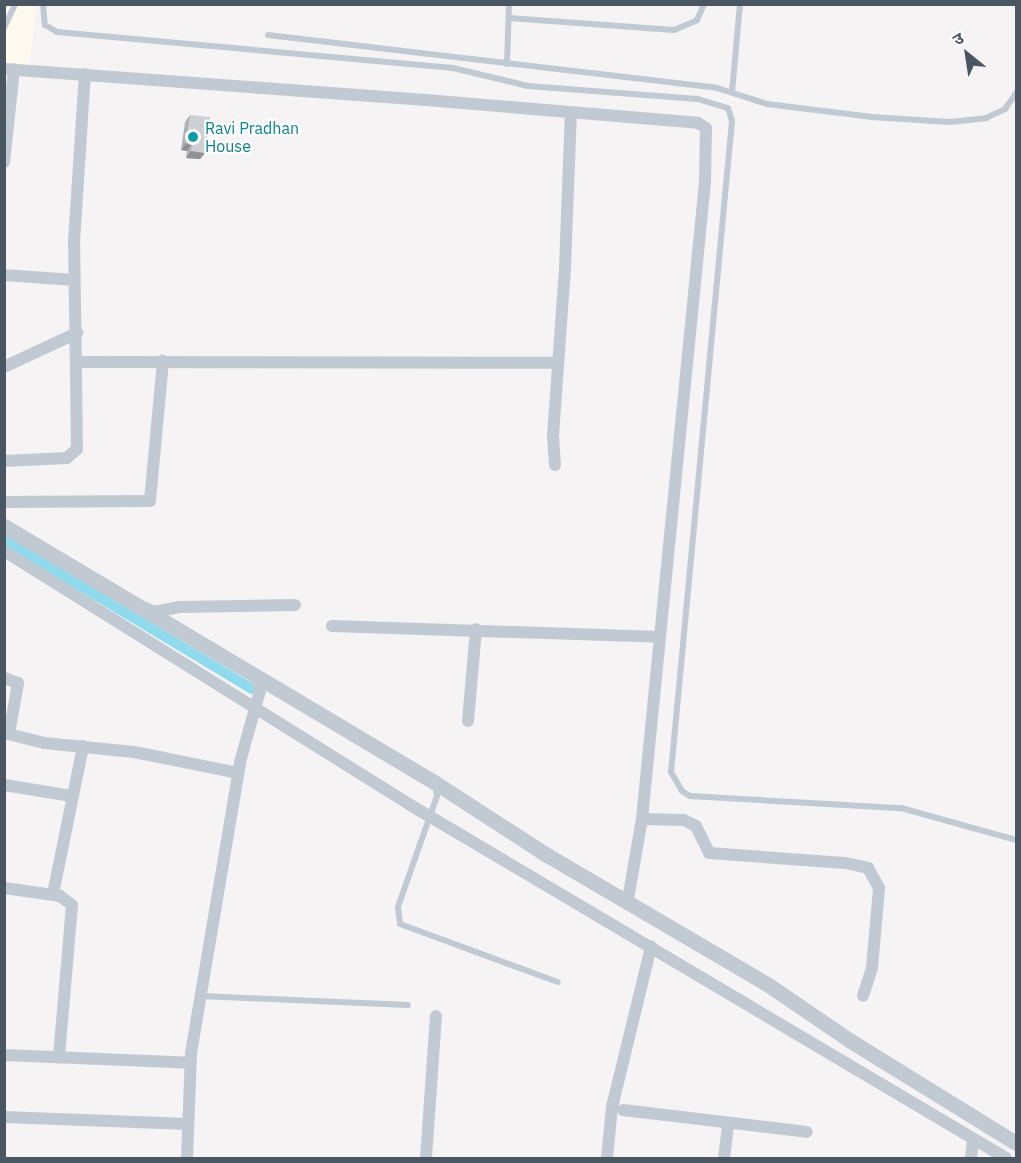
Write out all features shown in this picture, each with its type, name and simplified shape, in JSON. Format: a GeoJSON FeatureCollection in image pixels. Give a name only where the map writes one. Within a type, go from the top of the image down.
{"type":"FeatureCollection","features":[{"type":"Feature","properties":{"kind":"street"},"geometry":{"type":"LineString","coordinates":[[4,162],[9,69],[698,123],[708,133],[642,819],[628,900]]}},
{"type":"Feature","properties":{"kind":"street"},"geometry":{"type":"LineString","coordinates":[[4,461],[67,458],[74,454],[79,439],[74,280],[85,74]]}},
{"type":"Feature","properties":{"kind":"street"},"geometry":{"type":"LineString","coordinates":[[555,465],[553,436],[570,113]]}},
{"type":"Feature","properties":{"kind":"street"},"geometry":{"type":"LineString","coordinates":[[4,275],[74,280]]}},
{"type":"Feature","properties":{"kind":"street"},"geometry":{"type":"LineString","coordinates":[[4,367],[77,333]]}},
{"type":"Feature","properties":{"kind":"street"},"geometry":{"type":"LineString","coordinates":[[4,502],[150,501],[163,361]]}},
{"type":"Feature","properties":{"kind":"street"},"geometry":{"type":"LineString","coordinates":[[78,362],[558,363]]}},
{"type":"Feature","properties":{"kind":"street"},"geometry":{"type":"LineString","coordinates":[[4,526],[154,612],[179,607],[295,605]]}},
{"type":"Feature","properties":{"kind":"street"},"geometry":{"type":"LineString","coordinates":[[4,551],[257,693],[436,789],[628,900],[767,984],[849,1040],[1017,1143]]}},
{"type":"Feature","properties":{"kind":"street"},"geometry":{"type":"LineString","coordinates":[[145,608],[257,693],[429,812],[1005,1158]]}},
{"type":"Feature","properties":{"kind":"street"},"geometry":{"type":"LineString","coordinates":[[332,626],[476,629],[660,637]]}},
{"type":"Feature","properties":{"kind":"street"},"geometry":{"type":"LineString","coordinates":[[468,721],[476,629]]}},
{"type":"Feature","properties":{"kind":"street"},"geometry":{"type":"LineString","coordinates":[[4,678],[18,683],[7,734],[44,743],[146,754],[238,773]]}},
{"type":"Feature","properties":{"kind":"street"},"geometry":{"type":"LineString","coordinates":[[187,1158],[191,1063],[200,996],[238,773],[257,693]]}},
{"type":"Feature","properties":{"kind":"street"},"geometry":{"type":"LineString","coordinates":[[53,894],[83,746]]}},
{"type":"Feature","properties":{"kind":"street"},"geometry":{"type":"LineString","coordinates":[[4,785],[72,796]]}},
{"type":"Feature","properties":{"kind":"street"},"geometry":{"type":"LineString","coordinates":[[642,819],[684,820],[696,826],[709,853],[845,863],[868,868],[879,888],[872,968],[863,996]]}},
{"type":"Feature","properties":{"kind":"street"},"geometry":{"type":"LineString","coordinates":[[4,888],[53,894],[68,900],[73,913],[59,1058]]}},
{"type":"Feature","properties":{"kind":"street"},"geometry":{"type":"LineString","coordinates":[[607,1158],[612,1107],[651,947]]}},
{"type":"Feature","properties":{"kind":"street"},"geometry":{"type":"LineString","coordinates":[[426,1158],[436,1016]]}},
{"type":"Feature","properties":{"kind":"street"},"geometry":{"type":"LineString","coordinates":[[838,1059],[849,1040]]}},
{"type":"Feature","properties":{"kind":"street"},"geometry":{"type":"LineString","coordinates":[[4,1055],[191,1063]]}},
{"type":"Feature","properties":{"kind":"street"},"geometry":{"type":"LineString","coordinates":[[623,1110],[807,1132]]}},
{"type":"Feature","properties":{"kind":"street"},"geometry":{"type":"LineString","coordinates":[[4,1117],[188,1124]]}},
{"type":"Feature","properties":{"kind":"street"},"geometry":{"type":"LineString","coordinates":[[724,1158],[728,1123]]}},
{"type":"Feature","properties":{"kind":"street"},"geometry":{"type":"LineString","coordinates":[[971,1158],[974,1139]]}},
{"type":"Feature","properties":{"kind":"lane"},"geometry":{"type":"LineString","coordinates":[[4,28],[15,4]]}},
{"type":"Feature","properties":{"kind":"lane"},"geometry":{"type":"LineString","coordinates":[[43,4],[45,25],[57,32],[461,69],[528,86],[698,99],[728,108],[732,121],[671,772],[682,791],[690,796],[901,808],[1017,840]]}},
{"type":"Feature","properties":{"kind":"lane"},"geometry":{"type":"LineString","coordinates":[[507,64],[509,4]]}},
{"type":"Feature","properties":{"kind":"lane"},"geometry":{"type":"LineString","coordinates":[[509,18],[674,30],[697,20],[704,4]]}},
{"type":"Feature","properties":{"kind":"lane"},"geometry":{"type":"LineString","coordinates":[[732,92],[740,4]]}},
{"type":"Feature","properties":{"kind":"lane"},"geometry":{"type":"LineString","coordinates":[[268,35],[732,92],[800,110],[950,122],[986,118],[1005,108],[1017,93]]}},
{"type":"Feature","properties":{"kind":"lane"},"geometry":{"type":"LineString","coordinates":[[436,789],[398,907],[400,924],[558,982]]}},
{"type":"Feature","properties":{"kind":"lane"},"geometry":{"type":"LineString","coordinates":[[200,996],[408,1005]]}},
{"type":"Feature","properties":{"kind":"shaded area"},"geometry":{"type":"Polygon","coordinates":[[[5,5],[36,5],[29,74],[5,70],[5,5]]]}},
{"type":"Feature","properties":{"kind":"building","name":"Ravi Pradhan House"},"geometry":{"type":"Polygon","coordinates":[[[190,115],[210,117],[205,153],[191,151],[192,144],[186,143],[190,115]]]}},
{"type":"Feature","properties":{"kind":"waterway"},"geometry":{"type":"LineString","coordinates":[[4,540],[252,689]]}},
{"type":"Feature","properties":{"kind":"place","name":"Ravi Pradhan House"},"geometry":{"type":"Point","coordinates":[193,137]}}]}
